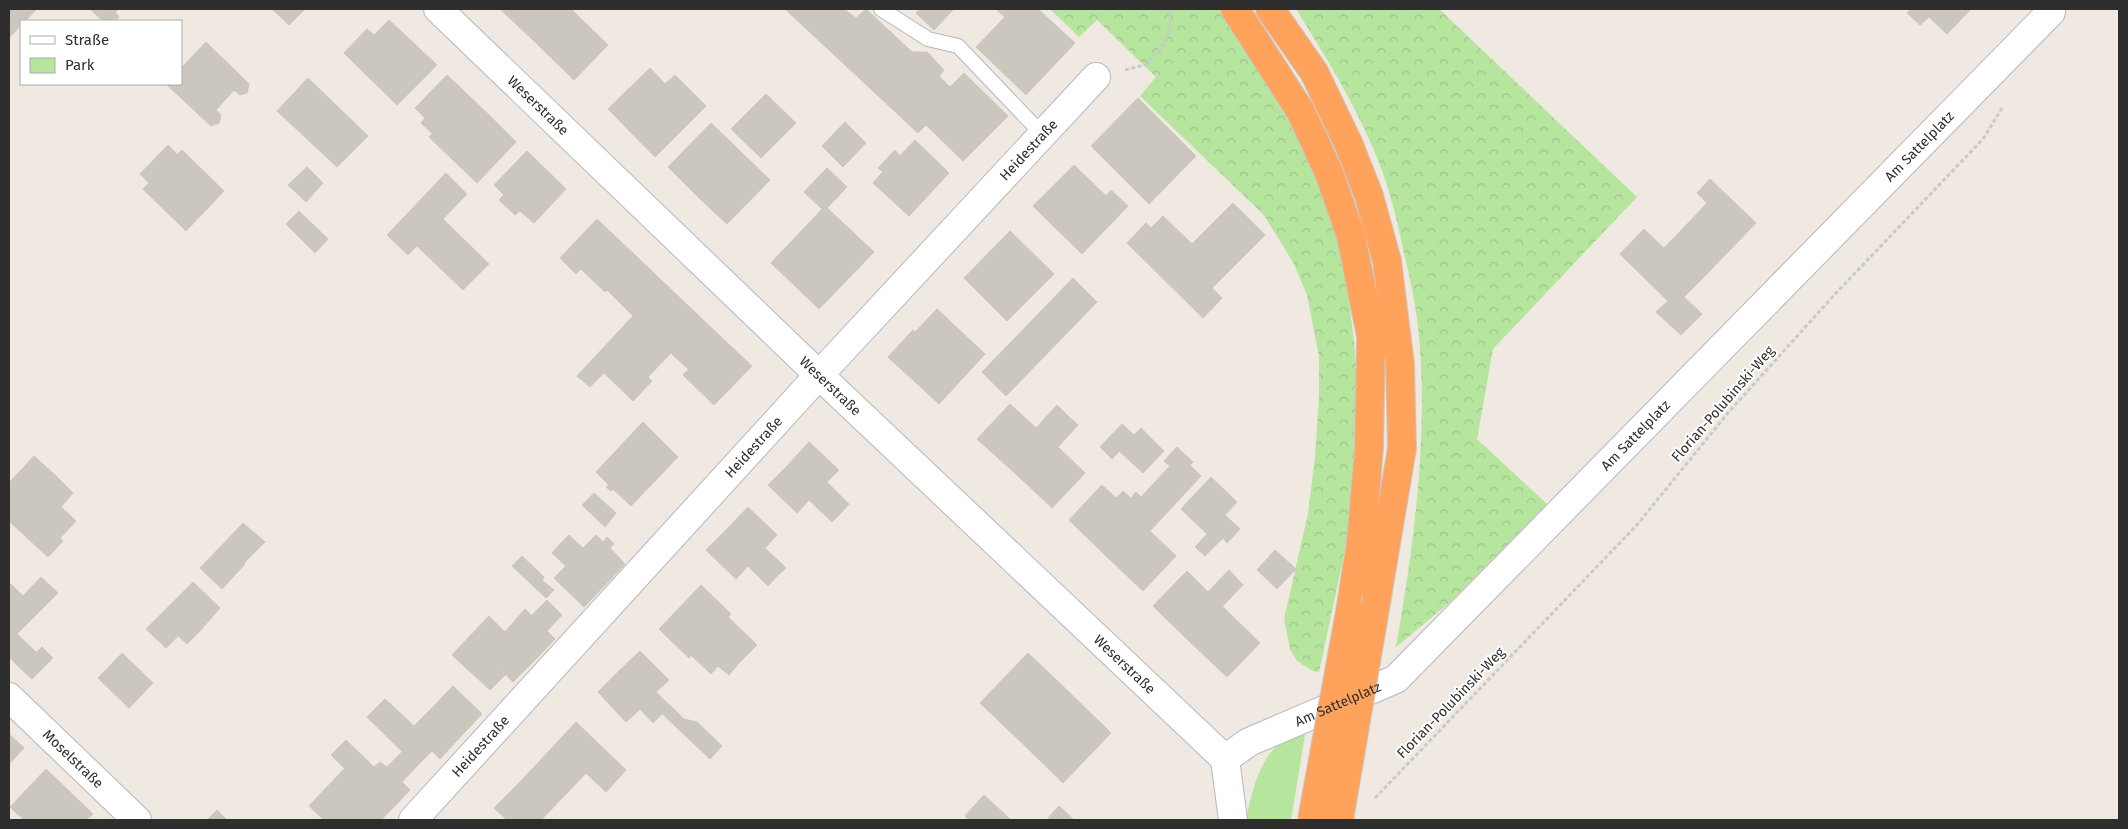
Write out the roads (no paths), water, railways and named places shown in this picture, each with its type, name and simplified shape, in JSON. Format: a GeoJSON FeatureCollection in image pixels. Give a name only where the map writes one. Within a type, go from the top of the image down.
{"type":"FeatureCollection","features":[{"type":"Feature","properties":{"kind":"highway"},"geometry":{"type":"LineString","coordinates":[[1235,9],[1301,112],[1329,173],[1351,236],[1371,336],[1369,448],[1361,542],[1312,820]]}},
{"type":"Feature","properties":{"kind":"highway"},"geometry":{"type":"LineString","coordinates":[[1270,9],[1314,72],[1349,145],[1369,196],[1387,261],[1400,364],[1402,448],[1339,820]]}},
{"type":"Feature","properties":{"kind":"street","name":"Weserstraße"},"geometry":{"type":"LineString","coordinates":[[438,9],[819,375],[1225,759]]}},
{"type":"Feature","properties":{"kind":"street","name":"Am Sattelplatz"},"geometry":{"type":"LineString","coordinates":[[1225,759],[1249,742],[1396,679],[2050,11]]}},
{"type":"Feature","properties":{"kind":"street","name":"Heidestraße"},"geometry":{"type":"LineString","coordinates":[[413,820],[819,375],[1096,77]]}},
{"type":"Feature","properties":{"kind":"street","name":"Moselstraße"},"geometry":{"type":"LineString","coordinates":[[9,697],[137,820]]}},
{"type":"Feature","properties":{"kind":"street"},"geometry":{"type":"LineString","coordinates":[[1225,759],[1233,820]]}},
{"type":"Feature","properties":{"kind":"lane"},"geometry":{"type":"LineString","coordinates":[[881,9],[928,39],[958,46],[1042,134]]}}]}
